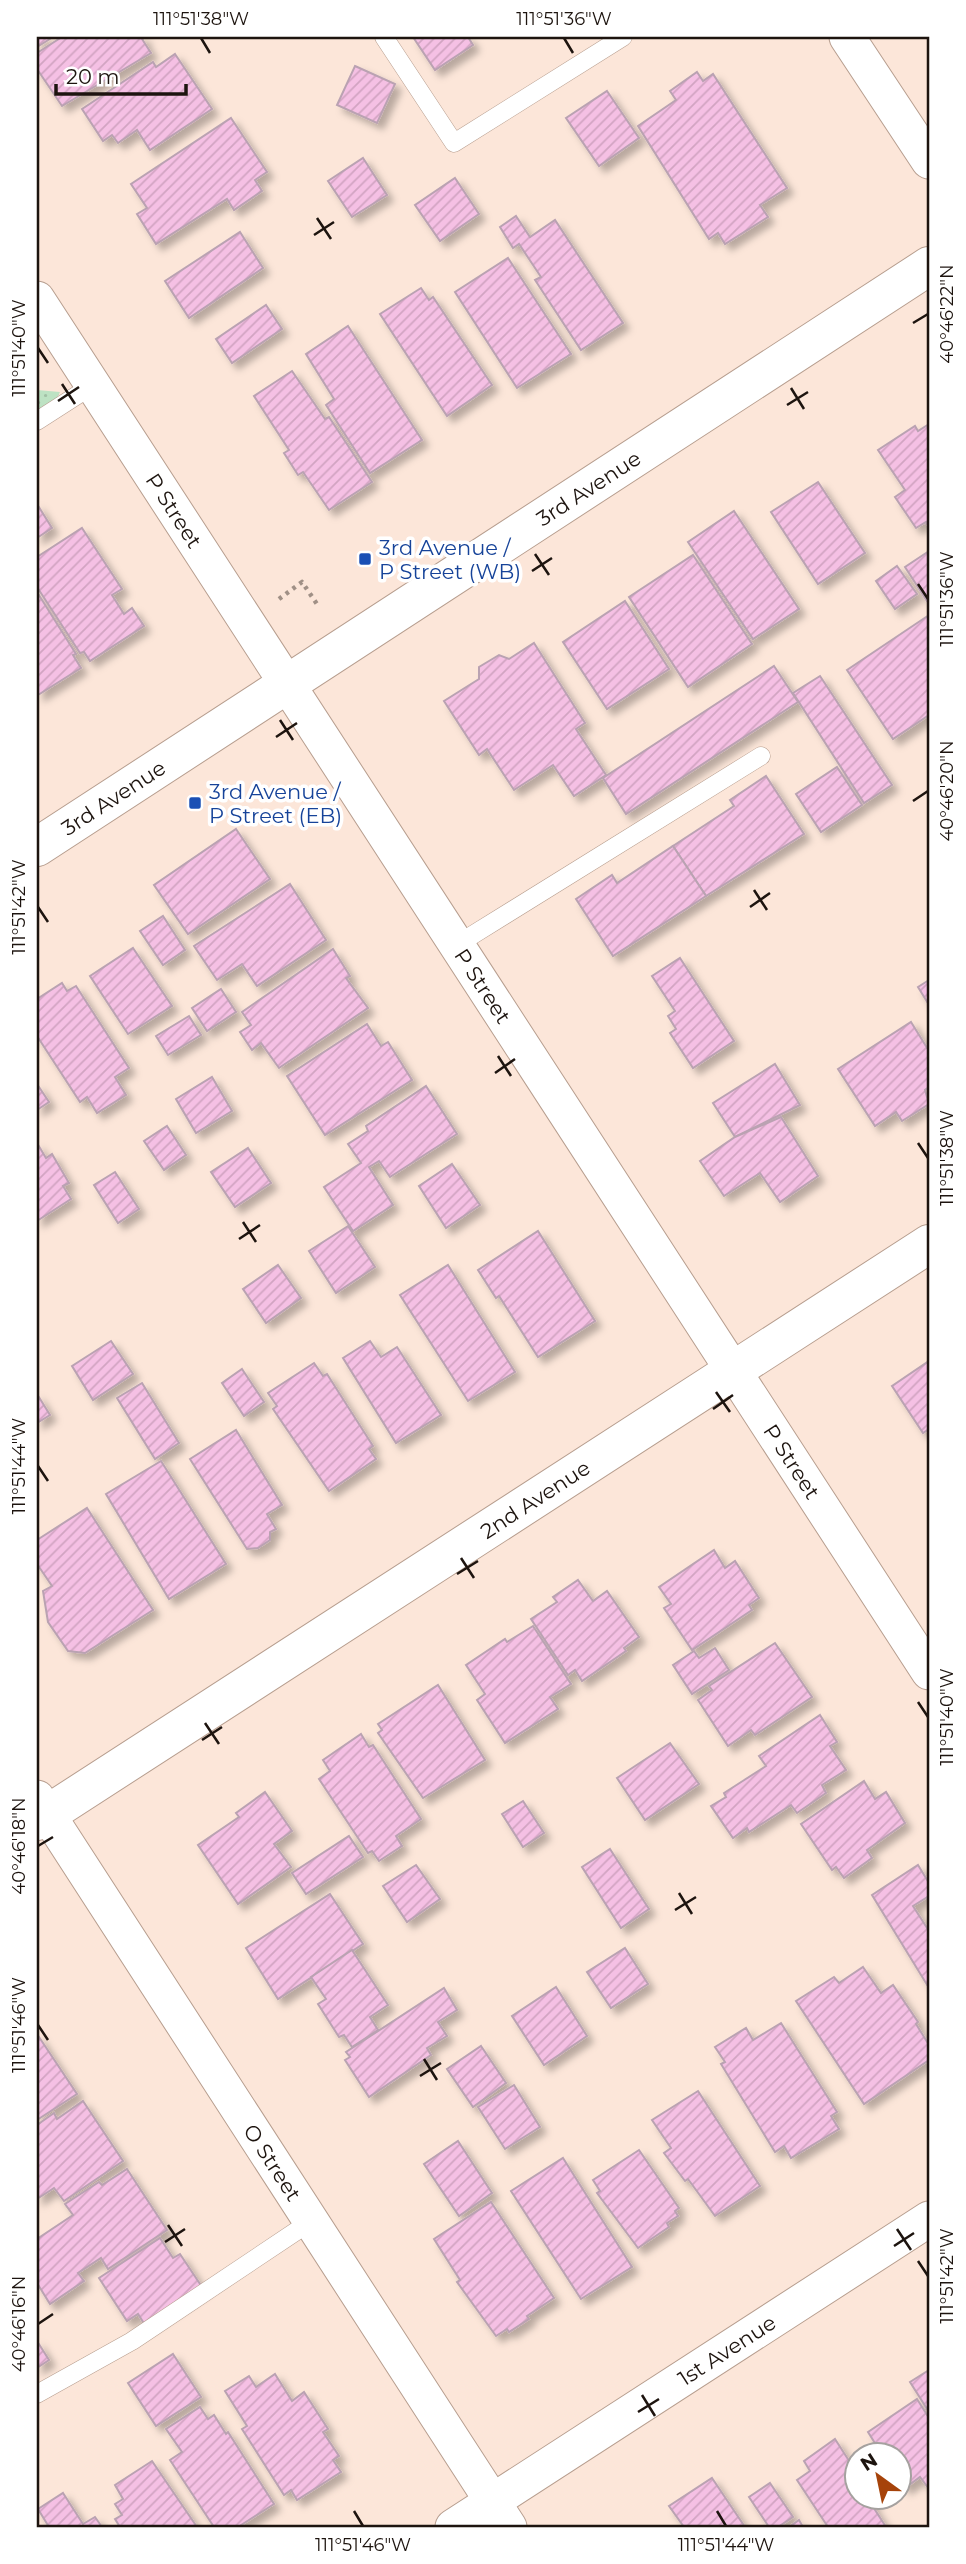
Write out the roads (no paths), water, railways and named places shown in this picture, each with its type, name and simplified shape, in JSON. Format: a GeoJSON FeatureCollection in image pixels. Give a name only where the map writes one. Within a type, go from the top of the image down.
{"type":"FeatureCollection","features":[{"type":"Feature","properties":{"kind":"street"},"geometry":{"type":"LineString","coordinates":[[848,37],[929,161]]}},
{"type":"Feature","properties":{"kind":"street","name":"3rd Avenue"},"geometry":{"type":"LineString","coordinates":[[37,848],[929,266]]}},
{"type":"Feature","properties":{"kind":"street","name":"P Street"},"geometry":{"type":"LineString","coordinates":[[37,299],[929,1672]]}},
{"type":"Feature","properties":{"kind":"street","name":"2nd Avenue"},"geometry":{"type":"LineString","coordinates":[[40,1811],[734,1372],[929,1244]]}},
{"type":"Feature","properties":{"kind":"street","name":"O Street"},"geometry":{"type":"LineString","coordinates":[[40,1811],[501,2514]]}},
{"type":"Feature","properties":{"kind":"street","name":"1st Avenue"},"geometry":{"type":"LineString","coordinates":[[453,2527],[501,2514],[929,2219]]}},
{"type":"Feature","properties":{"kind":"lane"},"geometry":{"type":"LineString","coordinates":[[384,37],[454,143],[623,37]]}},
{"type":"Feature","properties":{"kind":"lane"},"geometry":{"type":"LineString","coordinates":[[37,421],[93,384]]}},
{"type":"Feature","properties":{"kind":"lane"},"geometry":{"type":"LineString","coordinates":[[458,944],[761,757]]}},
{"type":"Feature","properties":{"kind":"lane"},"geometry":{"type":"LineString","coordinates":[[37,2393],[132,2341],[310,2222]]}},
{"type":"Feature","properties":{"kind":"place","name":"3rd Avenue / P Street (WB)"},"geometry":{"type":"Point","coordinates":[365,559]}},
{"type":"Feature","properties":{"kind":"place","name":"3rd Avenue / P Street (EB)"},"geometry":{"type":"Point","coordinates":[195,803]}}]}
